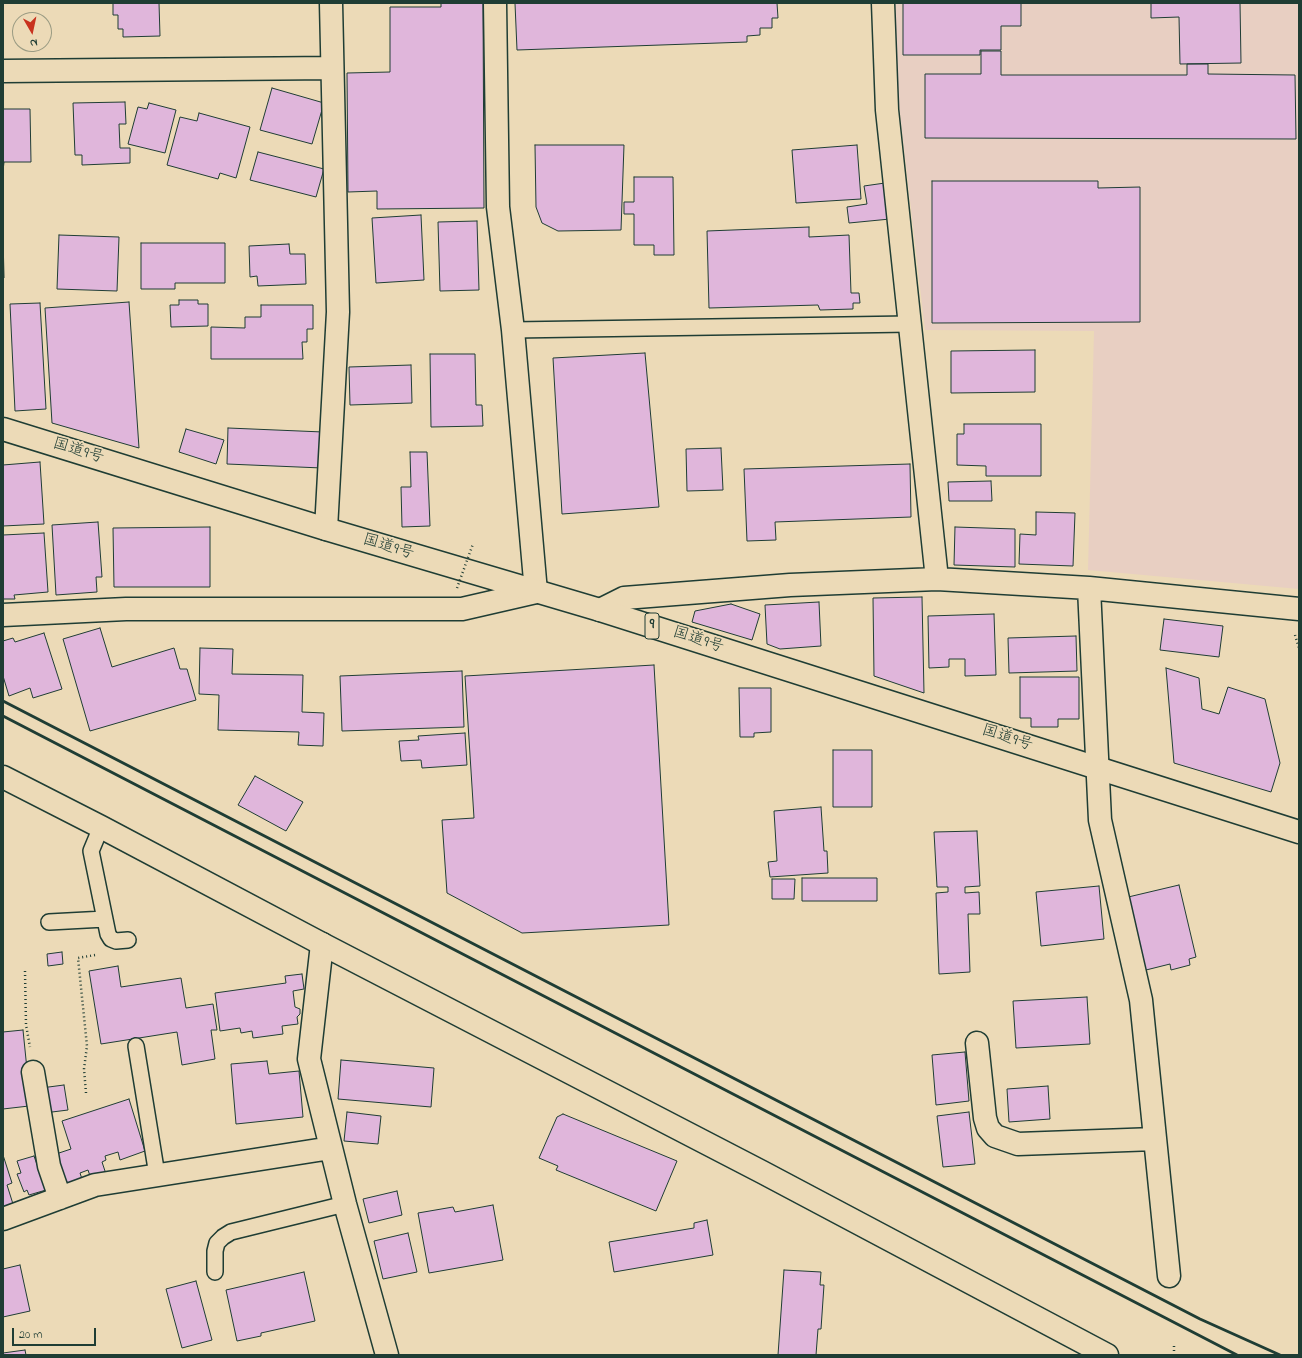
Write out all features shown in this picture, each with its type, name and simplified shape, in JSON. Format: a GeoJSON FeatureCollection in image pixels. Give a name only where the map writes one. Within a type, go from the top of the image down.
{"type":"FeatureCollection","features":[{"type":"Feature","properties":{"kind":"main road"},"geometry":{"type":"LineString","coordinates":[[326,529],[338,312],[331,3]]}},
{"type":"Feature","properties":{"kind":"main road"},"geometry":{"type":"LineString","coordinates":[[3,615],[126,609],[462,609],[536,592],[513,330],[498,207],[495,3]]}},
{"type":"Feature","properties":{"kind":"main road"},"geometry":{"type":"LineString","coordinates":[[883,3],[887,110],[937,579]]}},
{"type":"Feature","properties":{"kind":"main road"},"geometry":{"type":"LineString","coordinates":[[3,71],[332,68]]}},
{"type":"Feature","properties":{"kind":"main road","name":"国道9号"},"geometry":{"type":"LineString","coordinates":[[3,429],[326,529],[600,610],[1299,832]]}},
{"type":"Feature","properties":{"kind":"main road"},"geometry":{"type":"LineString","coordinates":[[600,610],[624,598],[790,585],[937,579],[1089,588],[1299,609]]}},
{"type":"Feature","properties":{"kind":"main road"},"geometry":{"type":"LineString","coordinates":[[1089,588],[1100,820],[1141,1000],[1169,1276]]}},
{"type":"Feature","properties":{"kind":"main road"},"geometry":{"type":"LineString","coordinates":[[3,777],[755,1169],[1106,1355]]}},
{"type":"Feature","properties":{"kind":"main road"},"geometry":{"type":"LineString","coordinates":[[322,944],[309,1059],[345,1204],[387,1355]]}},
{"type":"Feature","properties":{"kind":"main road"},"geometry":{"type":"LineString","coordinates":[[977,1043],[985,1118],[988,1128],[995,1136],[1018,1144],[1155,1140]]}},
{"type":"Feature","properties":{"kind":"main road"},"geometry":{"type":"LineString","coordinates":[[33,1072],[49,1166],[60,1198]]}},
{"type":"Feature","properties":{"kind":"main road"},"geometry":{"type":"LineString","coordinates":[[3,1219],[95,1185],[331,1148]]}},
{"type":"Feature","properties":{"kind":"lane"},"geometry":{"type":"LineString","coordinates":[[513,330],[910,324]]}},
{"type":"Feature","properties":{"kind":"lane"},"geometry":{"type":"LineString","coordinates":[[101,827],[91,851],[108,934],[111,939],[116,941],[128,940]]}},
{"type":"Feature","properties":{"kind":"lane"},"geometry":{"type":"LineString","coordinates":[[49,922],[105,919]]}},
{"type":"Feature","properties":{"kind":"lane"},"geometry":{"type":"LineString","coordinates":[[136,1046],[157,1175]]}},
{"type":"Feature","properties":{"kind":"lane"},"geometry":{"type":"LineString","coordinates":[[215,1272],[215,1251],[217,1243],[223,1236],[231,1232],[345,1204]]}},
{"type":"Feature","properties":{"kind":"path"},"geometry":{"type":"LineString","coordinates":[[457,588],[473,544]]}},
{"type":"Feature","properties":{"kind":"path"},"geometry":{"type":"LineString","coordinates":[[1295,634],[1299,648]]}},
{"type":"Feature","properties":{"kind":"path"},"geometry":{"type":"LineString","coordinates":[[86,1093],[84,1069],[87,1046],[78,958],[107,952],[111,939]]}},
{"type":"Feature","properties":{"kind":"path"},"geometry":{"type":"LineString","coordinates":[[26,971],[26,1025],[33,1072]]}},
{"type":"Feature","properties":{"kind":"path"},"geometry":{"type":"LineString","coordinates":[[1174,1345],[1174,1355]]}},
{"type":"Feature","properties":{"kind":"shaded area"},"geometry":{"type":"Polygon","coordinates":[[[895,3],[1299,3],[1299,589],[1088,570],[1094,331],[925,330],[898,96],[895,3]]]}},
{"type":"Feature","properties":{"kind":"building"},"geometry":{"type":"Polygon","coordinates":[[[113,3],[159,3],[160,36],[123,37],[123,29],[118,29],[118,15],[113,15],[113,3]]]}},
{"type":"Feature","properties":{"kind":"building"},"geometry":{"type":"Polygon","coordinates":[[[441,3],[483,3],[484,208],[377,209],[377,191],[348,192],[347,73],[390,72],[390,7],[441,7],[441,3]]]}},
{"type":"Feature","properties":{"kind":"building"},"geometry":{"type":"Polygon","coordinates":[[[515,3],[777,3],[778,18],[772,18],[772,28],[760,28],[760,35],[747,36],[747,42],[517,50],[515,3]]]}},
{"type":"Feature","properties":{"kind":"building"},"geometry":{"type":"Polygon","coordinates":[[[903,3],[1021,3],[1021,26],[1001,26],[1001,50],[980,50],[980,55],[903,55],[903,3]]]}},
{"type":"Feature","properties":{"kind":"building"},"geometry":{"type":"Polygon","coordinates":[[[1151,3],[1240,3],[1241,63],[1180,64],[1179,17],[1151,18],[1151,3]]]}},
{"type":"Feature","properties":{"kind":"building"},"geometry":{"type":"Polygon","coordinates":[[[981,51],[1001,51],[1001,75],[1187,75],[1187,64],[1208,64],[1208,74],[1295,75],[1296,139],[925,138],[925,74],[981,74],[981,51]]]}},
{"type":"Feature","properties":{"kind":"building"},"geometry":{"type":"Polygon","coordinates":[[[272,88],[324,103],[312,144],[260,130],[272,88]]]}},
{"type":"Feature","properties":{"kind":"building"},"geometry":{"type":"Polygon","coordinates":[[[125,102],[126,124],[119,124],[120,148],[130,148],[130,163],[82,165],[82,155],[75,155],[73,103],[125,102]]]}},
{"type":"Feature","properties":{"kind":"building"},"geometry":{"type":"Polygon","coordinates":[[[149,103],[176,110],[165,153],[128,144],[138,107],[147,109],[149,103]]]}},
{"type":"Feature","properties":{"kind":"building"},"geometry":{"type":"Polygon","coordinates":[[[3,109],[30,109],[31,162],[4,162],[3,171],[3,109]]]}},
{"type":"Feature","properties":{"kind":"building"},"geometry":{"type":"Polygon","coordinates":[[[199,113],[250,127],[236,178],[220,173],[218,179],[167,165],[180,117],[197,121],[199,113]]]}},
{"type":"Feature","properties":{"kind":"building"},"geometry":{"type":"Polygon","coordinates":[[[535,145],[624,145],[621,230],[558,231],[542,223],[536,207],[535,145]]]}},
{"type":"Feature","properties":{"kind":"building"},"geometry":{"type":"Polygon","coordinates":[[[857,145],[861,199],[796,203],[792,150],[857,145]]]}},
{"type":"Feature","properties":{"kind":"building"},"geometry":{"type":"Polygon","coordinates":[[[258,152],[324,169],[316,197],[250,180],[258,152]]]}},
{"type":"Feature","properties":{"kind":"building"},"geometry":{"type":"Polygon","coordinates":[[[634,177],[673,177],[674,255],[654,255],[654,245],[634,245],[634,214],[624,214],[624,202],[634,202],[634,177]]]}},
{"type":"Feature","properties":{"kind":"building"},"geometry":{"type":"Polygon","coordinates":[[[932,181],[1098,181],[1098,188],[1140,187],[1140,322],[932,323],[932,181]]]}},
{"type":"Feature","properties":{"kind":"building"},"geometry":{"type":"Polygon","coordinates":[[[885,183],[890,219],[849,223],[847,207],[867,204],[864,186],[885,183]]]}},
{"type":"Feature","properties":{"kind":"building"},"geometry":{"type":"Polygon","coordinates":[[[421,215],[424,280],[376,283],[372,218],[421,215]]]}},
{"type":"Feature","properties":{"kind":"building"},"geometry":{"type":"Polygon","coordinates":[[[477,221],[479,290],[440,291],[438,222],[477,221]]]}},
{"type":"Feature","properties":{"kind":"building"},"geometry":{"type":"Polygon","coordinates":[[[809,227],[809,237],[849,235],[851,293],[859,293],[860,303],[853,303],[853,309],[820,310],[818,305],[709,308],[707,231],[809,227]]]}},
{"type":"Feature","properties":{"kind":"building"},"geometry":{"type":"Polygon","coordinates":[[[59,235],[119,237],[117,291],[57,289],[59,235]]]}},
{"type":"Feature","properties":{"kind":"building"},"geometry":{"type":"Polygon","coordinates":[[[3,236],[4,278],[3,278],[3,236]]]}},
{"type":"Feature","properties":{"kind":"building"},"geometry":{"type":"Polygon","coordinates":[[[141,243],[225,243],[225,283],[175,283],[175,289],[141,289],[141,243]]]}},
{"type":"Feature","properties":{"kind":"building"},"geometry":{"type":"Polygon","coordinates":[[[289,244],[290,254],[305,254],[306,284],[258,286],[257,276],[250,277],[249,246],[289,244]]]}},
{"type":"Feature","properties":{"kind":"building"},"geometry":{"type":"Polygon","coordinates":[[[179,300],[198,300],[198,304],[208,304],[208,326],[171,327],[170,305],[179,305],[179,300]]]}},
{"type":"Feature","properties":{"kind":"building"},"geometry":{"type":"Polygon","coordinates":[[[129,302],[139,448],[52,423],[45,308],[129,302]]]}},
{"type":"Feature","properties":{"kind":"building"},"geometry":{"type":"Polygon","coordinates":[[[40,303],[46,409],[15,411],[10,304],[40,303]]]}},
{"type":"Feature","properties":{"kind":"building"},"geometry":{"type":"Polygon","coordinates":[[[261,305],[313,305],[313,329],[307,329],[307,342],[302,342],[303,359],[211,359],[211,327],[245,328],[245,317],[261,317],[261,305]]]}},
{"type":"Feature","properties":{"kind":"building"},"geometry":{"type":"Polygon","coordinates":[[[1035,350],[1035,392],[951,393],[951,351],[1035,350]]]}},
{"type":"Feature","properties":{"kind":"building"},"geometry":{"type":"Polygon","coordinates":[[[645,353],[659,507],[562,514],[553,358],[645,353]]]}},
{"type":"Feature","properties":{"kind":"building"},"geometry":{"type":"Polygon","coordinates":[[[430,354],[475,354],[476,405],[482,405],[483,426],[431,427],[430,354]]]}},
{"type":"Feature","properties":{"kind":"building"},"geometry":{"type":"Polygon","coordinates":[[[411,365],[412,403],[350,405],[349,367],[411,365]]]}},
{"type":"Feature","properties":{"kind":"building"},"geometry":{"type":"Polygon","coordinates":[[[964,424],[1041,424],[1041,476],[986,476],[986,466],[957,465],[957,434],[964,434],[964,424]]]}},
{"type":"Feature","properties":{"kind":"building"},"geometry":{"type":"Polygon","coordinates":[[[228,428],[323,432],[322,468],[227,464],[228,428]]]}},
{"type":"Feature","properties":{"kind":"building"},"geometry":{"type":"Polygon","coordinates":[[[186,429],[224,440],[216,464],[179,452],[186,429]]]}},
{"type":"Feature","properties":{"kind":"building"},"geometry":{"type":"Polygon","coordinates":[[[721,448],[723,490],[687,491],[686,449],[721,448]]]}},
{"type":"Feature","properties":{"kind":"building"},"geometry":{"type":"Polygon","coordinates":[[[410,452],[427,452],[430,526],[402,527],[401,487],[411,487],[410,452]]]}},
{"type":"Feature","properties":{"kind":"building"},"geometry":{"type":"Polygon","coordinates":[[[40,462],[44,524],[3,526],[3,465],[40,462]]]}},
{"type":"Feature","properties":{"kind":"building"},"geometry":{"type":"Polygon","coordinates":[[[910,464],[911,517],[775,522],[776,540],[747,541],[744,469],[910,464]]]}},
{"type":"Feature","properties":{"kind":"building"},"geometry":{"type":"Polygon","coordinates":[[[991,481],[992,501],[949,501],[948,482],[991,481]]]}},
{"type":"Feature","properties":{"kind":"building"},"geometry":{"type":"Polygon","coordinates":[[[1036,512],[1075,513],[1073,566],[1019,564],[1020,534],[1036,535],[1036,512]]]}},
{"type":"Feature","properties":{"kind":"building"},"geometry":{"type":"Polygon","coordinates":[[[98,522],[102,577],[96,577],[97,592],[56,595],[52,525],[98,522]]]}},
{"type":"Feature","properties":{"kind":"building"},"geometry":{"type":"Polygon","coordinates":[[[210,527],[210,587],[114,587],[113,528],[210,527]]]}},
{"type":"Feature","properties":{"kind":"building"},"geometry":{"type":"Polygon","coordinates":[[[955,527],[1015,529],[1015,567],[954,565],[955,527]]]}},
{"type":"Feature","properties":{"kind":"building"},"geometry":{"type":"Polygon","coordinates":[[[44,533],[48,592],[14,595],[15,599],[3,599],[3,535],[44,533]]]}},
{"type":"Feature","properties":{"kind":"building"},"geometry":{"type":"Polygon","coordinates":[[[922,597],[924,693],[874,676],[873,598],[922,597]]]}},
{"type":"Feature","properties":{"kind":"building"},"geometry":{"type":"Polygon","coordinates":[[[819,602],[821,646],[780,649],[767,644],[765,605],[819,602]]]}},
{"type":"Feature","properties":{"kind":"building"},"geometry":{"type":"Polygon","coordinates":[[[731,604],[760,614],[752,640],[692,622],[695,611],[731,604]]]}},
{"type":"Feature","properties":{"kind":"building"},"geometry":{"type":"Polygon","coordinates":[[[994,614],[996,675],[965,676],[965,659],[949,659],[949,667],[929,668],[928,616],[994,614]]]}},
{"type":"Feature","properties":{"kind":"building"},"geometry":{"type":"Polygon","coordinates":[[[1164,619],[1223,626],[1219,657],[1160,650],[1164,619]]]}},
{"type":"Feature","properties":{"kind":"building"},"geometry":{"type":"Polygon","coordinates":[[[100,628],[112,667],[174,648],[180,669],[187,669],[196,700],[90,731],[63,639],[100,628]]]}},
{"type":"Feature","properties":{"kind":"building"},"geometry":{"type":"Polygon","coordinates":[[[44,633],[62,689],[33,698],[30,688],[9,696],[3,676],[3,641],[13,638],[15,642],[44,633]]]}},
{"type":"Feature","properties":{"kind":"building"},"geometry":{"type":"Polygon","coordinates":[[[1076,636],[1077,671],[1009,673],[1008,638],[1076,636]]]}},
{"type":"Feature","properties":{"kind":"building"},"geometry":{"type":"Polygon","coordinates":[[[200,648],[233,649],[232,674],[303,675],[302,712],[324,713],[323,746],[298,745],[299,732],[218,730],[219,695],[199,694],[200,648]]]}},
{"type":"Feature","properties":{"kind":"building"},"geometry":{"type":"Polygon","coordinates":[[[654,665],[669,925],[522,933],[447,893],[442,820],[474,818],[465,676],[654,665]]]}},
{"type":"Feature","properties":{"kind":"building"},"geometry":{"type":"Polygon","coordinates":[[[1166,668],[1199,678],[1202,709],[1219,714],[1228,687],[1265,699],[1280,763],[1271,792],[1174,763],[1166,668]]]}},
{"type":"Feature","properties":{"kind":"building"},"geometry":{"type":"Polygon","coordinates":[[[462,671],[464,727],[342,731],[340,676],[462,671]]]}},
{"type":"Feature","properties":{"kind":"building"},"geometry":{"type":"Polygon","coordinates":[[[1020,677],[1079,677],[1079,719],[1058,719],[1058,727],[1031,727],[1031,718],[1020,718],[1020,677]]]}},
{"type":"Feature","properties":{"kind":"building"},"geometry":{"type":"Polygon","coordinates":[[[739,688],[771,688],[771,732],[754,733],[754,737],[740,737],[739,688]]]}},
{"type":"Feature","properties":{"kind":"building"},"geometry":{"type":"Polygon","coordinates":[[[465,733],[467,765],[422,768],[421,760],[401,761],[399,741],[419,740],[418,736],[465,733]]]}},
{"type":"Feature","properties":{"kind":"building"},"geometry":{"type":"Polygon","coordinates":[[[833,750],[872,750],[872,807],[833,807],[833,750]]]}},
{"type":"Feature","properties":{"kind":"building"},"geometry":{"type":"Polygon","coordinates":[[[255,776],[303,802],[286,831],[238,805],[255,776]]]}},
{"type":"Feature","properties":{"kind":"building"},"geometry":{"type":"Polygon","coordinates":[[[821,807],[824,851],[827,851],[828,873],[770,877],[768,862],[777,861],[774,811],[821,807]]]}},
{"type":"Feature","properties":{"kind":"building"},"geometry":{"type":"Polygon","coordinates":[[[977,831],[980,886],[965,887],[965,893],[979,892],[980,914],[968,914],[970,972],[939,974],[936,893],[948,892],[948,887],[937,887],[934,832],[977,831]]]}},
{"type":"Feature","properties":{"kind":"building"},"geometry":{"type":"Polygon","coordinates":[[[802,878],[877,878],[877,901],[802,901],[802,878]]]}},
{"type":"Feature","properties":{"kind":"building"},"geometry":{"type":"Polygon","coordinates":[[[772,879],[795,879],[794,899],[772,899],[772,879]]]}},
{"type":"Feature","properties":{"kind":"building"},"geometry":{"type":"Polygon","coordinates":[[[1179,885],[1196,957],[1189,959],[1190,965],[1171,970],[1170,964],[1142,971],[1124,898],[1179,885]]]}},
{"type":"Feature","properties":{"kind":"building"},"geometry":{"type":"Polygon","coordinates":[[[1099,886],[1104,939],[1041,946],[1036,892],[1099,886]]]}},
{"type":"Feature","properties":{"kind":"building"},"geometry":{"type":"Polygon","coordinates":[[[62,952],[63,964],[48,966],[47,954],[62,952]]]}},
{"type":"Feature","properties":{"kind":"building"},"geometry":{"type":"Polygon","coordinates":[[[118,966],[121,987],[181,978],[186,1008],[213,1004],[217,1030],[211,1030],[215,1059],[182,1065],[177,1032],[101,1044],[89,971],[118,966]]]}},
{"type":"Feature","properties":{"kind":"building"},"geometry":{"type":"Polygon","coordinates":[[[302,974],[304,989],[293,991],[295,1007],[300,1009],[300,1014],[297,1017],[298,1024],[282,1026],[283,1034],[253,1038],[252,1031],[241,1033],[240,1028],[220,1031],[215,993],[286,983],[285,976],[302,974]]]}},
{"type":"Feature","properties":{"kind":"building"},"geometry":{"type":"Polygon","coordinates":[[[1087,997],[1090,1044],[1016,1048],[1013,1001],[1087,997]]]}},
{"type":"Feature","properties":{"kind":"building"},"geometry":{"type":"Polygon","coordinates":[[[23,1030],[30,1099],[29,1106],[3,1109],[3,1032],[23,1030]]]}},
{"type":"Feature","properties":{"kind":"building"},"geometry":{"type":"Polygon","coordinates":[[[965,1052],[969,1101],[936,1105],[932,1055],[965,1052]]]}},
{"type":"Feature","properties":{"kind":"building"},"geometry":{"type":"Polygon","coordinates":[[[341,1060],[434,1068],[431,1107],[338,1099],[341,1060]]]}},
{"type":"Feature","properties":{"kind":"building"},"geometry":{"type":"Polygon","coordinates":[[[267,1061],[269,1074],[299,1071],[303,1117],[236,1124],[231,1064],[267,1061]]]}},
{"type":"Feature","properties":{"kind":"building"},"geometry":{"type":"Polygon","coordinates":[[[64,1085],[68,1110],[44,1113],[41,1088],[64,1085]]]}},
{"type":"Feature","properties":{"kind":"building"},"geometry":{"type":"Polygon","coordinates":[[[1048,1086],[1050,1119],[1009,1122],[1007,1089],[1048,1086]]]}},
{"type":"Feature","properties":{"kind":"building"},"geometry":{"type":"Polygon","coordinates":[[[129,1099],[145,1151],[120,1160],[118,1152],[105,1156],[106,1160],[102,1162],[107,1177],[92,1182],[88,1170],[80,1173],[83,1182],[61,1189],[50,1156],[71,1149],[62,1121],[129,1099]]]}},
{"type":"Feature","properties":{"kind":"building"},"geometry":{"type":"Polygon","coordinates":[[[347,1112],[381,1116],[378,1144],[344,1141],[347,1112]]]}},
{"type":"Feature","properties":{"kind":"building"},"geometry":{"type":"Polygon","coordinates":[[[969,1112],[975,1164],[943,1167],[937,1116],[969,1112]]]}},
{"type":"Feature","properties":{"kind":"building"},"geometry":{"type":"Polygon","coordinates":[[[563,1114],[677,1161],[656,1211],[556,1170],[558,1166],[539,1158],[557,1117],[563,1114]]]}},
{"type":"Feature","properties":{"kind":"building"},"geometry":{"type":"Polygon","coordinates":[[[3,1155],[12,1183],[7,1185],[13,1204],[3,1207],[3,1155]]]}},
{"type":"Feature","properties":{"kind":"building"},"geometry":{"type":"Polygon","coordinates":[[[34,1156],[46,1190],[29,1195],[27,1190],[24,1192],[17,1174],[21,1173],[17,1161],[34,1156]]]}},
{"type":"Feature","properties":{"kind":"building"},"geometry":{"type":"Polygon","coordinates":[[[397,1191],[402,1215],[369,1223],[363,1199],[397,1191]]]}},
{"type":"Feature","properties":{"kind":"building"},"geometry":{"type":"Polygon","coordinates":[[[493,1205],[503,1260],[429,1273],[418,1213],[453,1207],[455,1212],[493,1205]]]}},
{"type":"Feature","properties":{"kind":"building"},"geometry":{"type":"Polygon","coordinates":[[[707,1220],[713,1255],[614,1272],[609,1242],[694,1228],[694,1223],[707,1220]]]}},
{"type":"Feature","properties":{"kind":"building"},"geometry":{"type":"Polygon","coordinates":[[[408,1233],[417,1272],[383,1279],[374,1241],[408,1233]]]}},
{"type":"Feature","properties":{"kind":"building"},"geometry":{"type":"Polygon","coordinates":[[[20,1265],[30,1311],[3,1317],[3,1269],[20,1265]]]}},
{"type":"Feature","properties":{"kind":"building"},"geometry":{"type":"Polygon","coordinates":[[[784,1270],[821,1272],[820,1285],[824,1285],[821,1329],[818,1329],[816,1355],[778,1355],[784,1270]]]}},
{"type":"Feature","properties":{"kind":"building"},"geometry":{"type":"Polygon","coordinates":[[[304,1272],[315,1321],[261,1333],[261,1336],[237,1341],[226,1290],[304,1272]]]}},
{"type":"Feature","properties":{"kind":"building"},"geometry":{"type":"Polygon","coordinates":[[[196,1281],[212,1340],[182,1348],[166,1289],[196,1281]]]}},
{"type":"Feature","properties":{"kind":"building"},"geometry":{"type":"Polygon","coordinates":[[[25,1350],[26,1355],[3,1355],[3,1353],[25,1350]]]}},
{"type":"Feature","properties":{"kind":"railway"},"geometry":{"type":"LineString","coordinates":[[3,701],[1200,1319],[1280,1355]]}},
{"type":"Feature","properties":{"kind":"railway"},"geometry":{"type":"LineString","coordinates":[[3,716],[1237,1355]]}}]}
